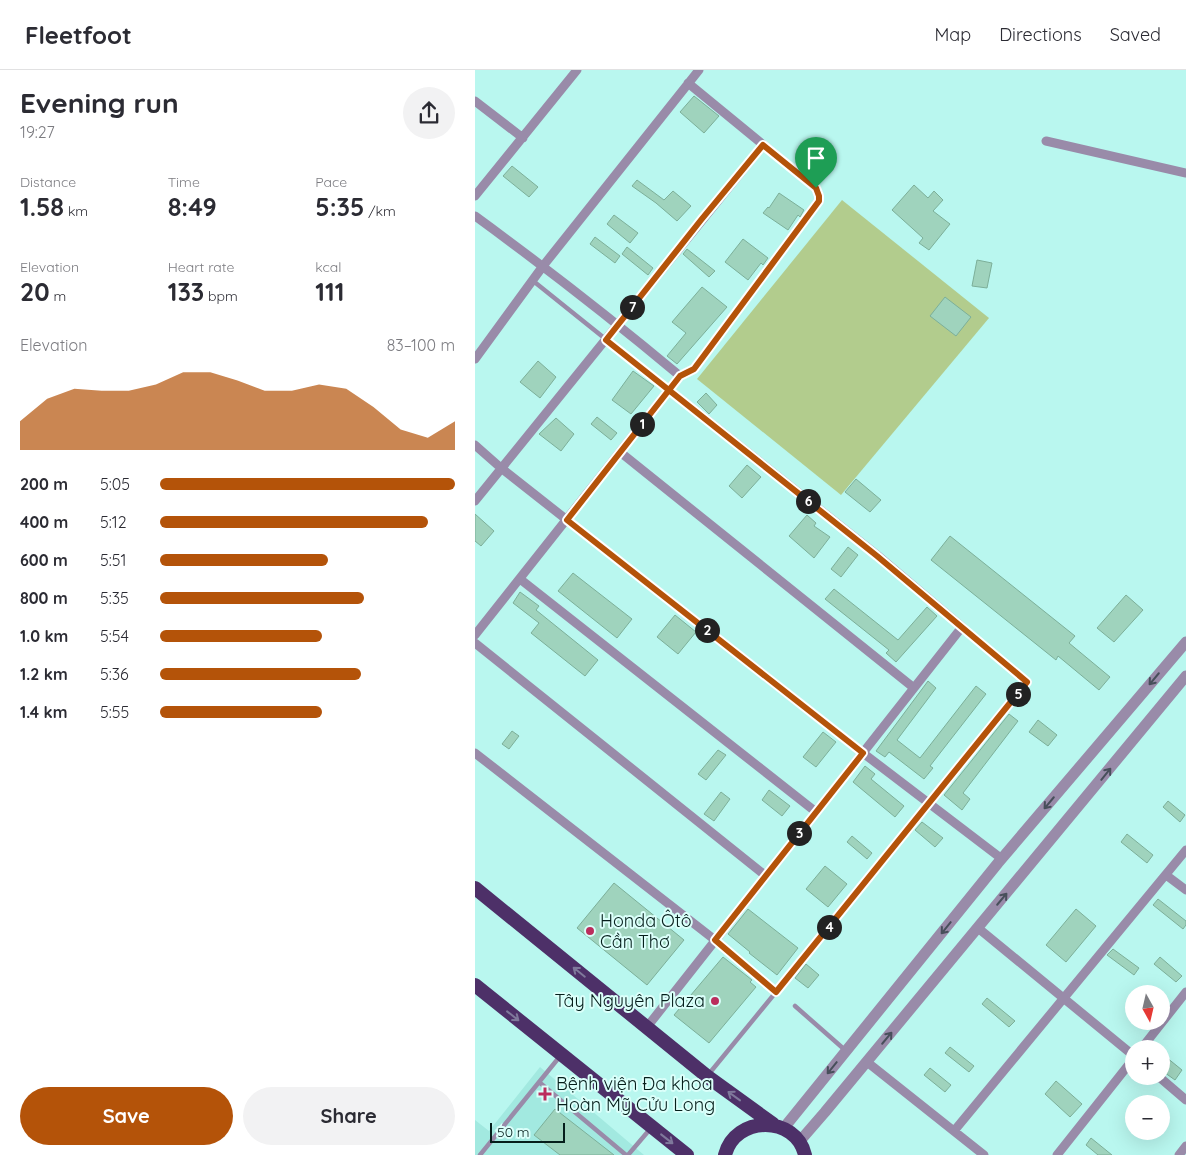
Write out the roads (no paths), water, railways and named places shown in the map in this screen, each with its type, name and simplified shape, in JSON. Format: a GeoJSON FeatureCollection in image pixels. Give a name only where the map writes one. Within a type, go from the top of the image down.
{"type":"FeatureCollection","features":[{"type":"Feature","properties":{"kind":"highway"},"geometry":{"type":"LineString","coordinates":[[475,888],[708,1076],[778,1126],[804,1151]]}},
{"type":"Feature","properties":{"kind":"highway"},"geometry":{"type":"LineString","coordinates":[[475,986],[687,1155]]}},
{"type":"Feature","properties":{"kind":"highway"},"geometry":{"type":"LineString","coordinates":[[725,1155],[733,1139],[744,1130],[758,1125],[778,1126]]}},
{"type":"Feature","properties":{"kind":"street"},"geometry":{"type":"LineString","coordinates":[[475,359],[532,280],[699,70]]}},
{"type":"Feature","properties":{"kind":"street"},"geometry":{"type":"LineString","coordinates":[[475,196],[523,138],[572,72]]}},
{"type":"Feature","properties":{"kind":"street"},"geometry":{"type":"LineString","coordinates":[[475,635],[680,376],[694,369],[819,201],[816,188],[688,82]]}},
{"type":"Feature","properties":{"kind":"street"},"geometry":{"type":"LineString","coordinates":[[475,101],[523,138]]}},
{"type":"Feature","properties":{"kind":"street"},"geometry":{"type":"LineString","coordinates":[[1046,141],[1186,173]]}},
{"type":"Feature","properties":{"kind":"street"},"geometry":{"type":"LineString","coordinates":[[475,501],[763,145]]}},
{"type":"Feature","properties":{"kind":"street"},"geometry":{"type":"LineString","coordinates":[[475,216],[543,266],[680,376]]}},
{"type":"Feature","properties":{"kind":"street"},"geometry":{"type":"LineString","coordinates":[[647,1027],[963,627],[669,390]]}},
{"type":"Feature","properties":{"kind":"street"},"geometry":{"type":"LineString","coordinates":[[475,445],[501,468],[863,753],[1002,859]]}},
{"type":"Feature","properties":{"kind":"street"},"geometry":{"type":"LineString","coordinates":[[620,452],[913,688]]}},
{"type":"Feature","properties":{"kind":"street"},"geometry":{"type":"LineString","coordinates":[[519,579],[816,812]]}},
{"type":"Feature","properties":{"kind":"street"},"geometry":{"type":"LineString","coordinates":[[778,1126],[846,1051],[1002,859],[1186,642]]}},
{"type":"Feature","properties":{"kind":"street"},"geometry":{"type":"LineString","coordinates":[[475,643],[766,876]]}},
{"type":"Feature","properties":{"kind":"street"},"geometry":{"type":"LineString","coordinates":[[804,1151],[867,1062],[1186,676]]}},
{"type":"Feature","properties":{"kind":"street"},"geometry":{"type":"LineString","coordinates":[[776,992],[1027,682]]}},
{"type":"Feature","properties":{"kind":"street"},"geometry":{"type":"LineString","coordinates":[[475,753],[715,940]]}},
{"type":"Feature","properties":{"kind":"street"},"geometry":{"type":"LineString","coordinates":[[954,1131],[1186,850]]}},
{"type":"Feature","properties":{"kind":"street"},"geometry":{"type":"LineString","coordinates":[[1166,875],[1186,890]]}},
{"type":"Feature","properties":{"kind":"street"},"geometry":{"type":"LineString","coordinates":[[978,928],[1125,1050]]}},
{"type":"Feature","properties":{"kind":"street"},"geometry":{"type":"LineString","coordinates":[[1148,1040],[1186,992]]}},
{"type":"Feature","properties":{"kind":"street"},"geometry":{"type":"LineString","coordinates":[[867,1062],[984,1155]]}},
{"type":"Feature","properties":{"kind":"street"},"geometry":{"type":"LineString","coordinates":[[1057,1155],[1125,1068]]}},
{"type":"Feature","properties":{"kind":"street"},"geometry":{"type":"LineString","coordinates":[[1168,1085],[1186,1100]]}},
{"type":"Feature","properties":{"kind":"street"},"geometry":{"type":"LineString","coordinates":[[1179,1155],[1186,1146]]}},
{"type":"Feature","properties":{"kind":"lane"},"geometry":{"type":"LineString","coordinates":[[532,280],[669,390]]}},
{"type":"Feature","properties":{"kind":"lane"},"geometry":{"type":"LineString","coordinates":[[963,627],[1027,682]]}},
{"type":"Feature","properties":{"kind":"lane"},"geometry":{"type":"LineString","coordinates":[[708,1076],[776,992],[715,940]]}},
{"type":"Feature","properties":{"kind":"lane"},"geometry":{"type":"LineString","coordinates":[[795,1006],[846,1051]]}},
{"type":"Feature","properties":{"kind":"lane"},"geometry":{"type":"LineString","coordinates":[[480,1155],[561,1054]]}},
{"type":"Feature","properties":{"kind":"lane"},"geometry":{"type":"LineString","coordinates":[[539,1082],[627,1155],[652,1127]]}},
{"type":"Feature","properties":{"kind":"place","name":"Honda Ôtô Cần Thơ"},"geometry":{"type":"Point","coordinates":[590,931]}},
{"type":"Feature","properties":{"kind":"place","name":"Tây Nguyên Plaza"},"geometry":{"type":"Point","coordinates":[715,1001]}},
{"type":"Feature","properties":{"kind":"place","name":"Bệnh viện Đa khoa Hoàn Mỹ Cửu Long"},"geometry":{"type":"Point","coordinates":[545,1094]}}]}
